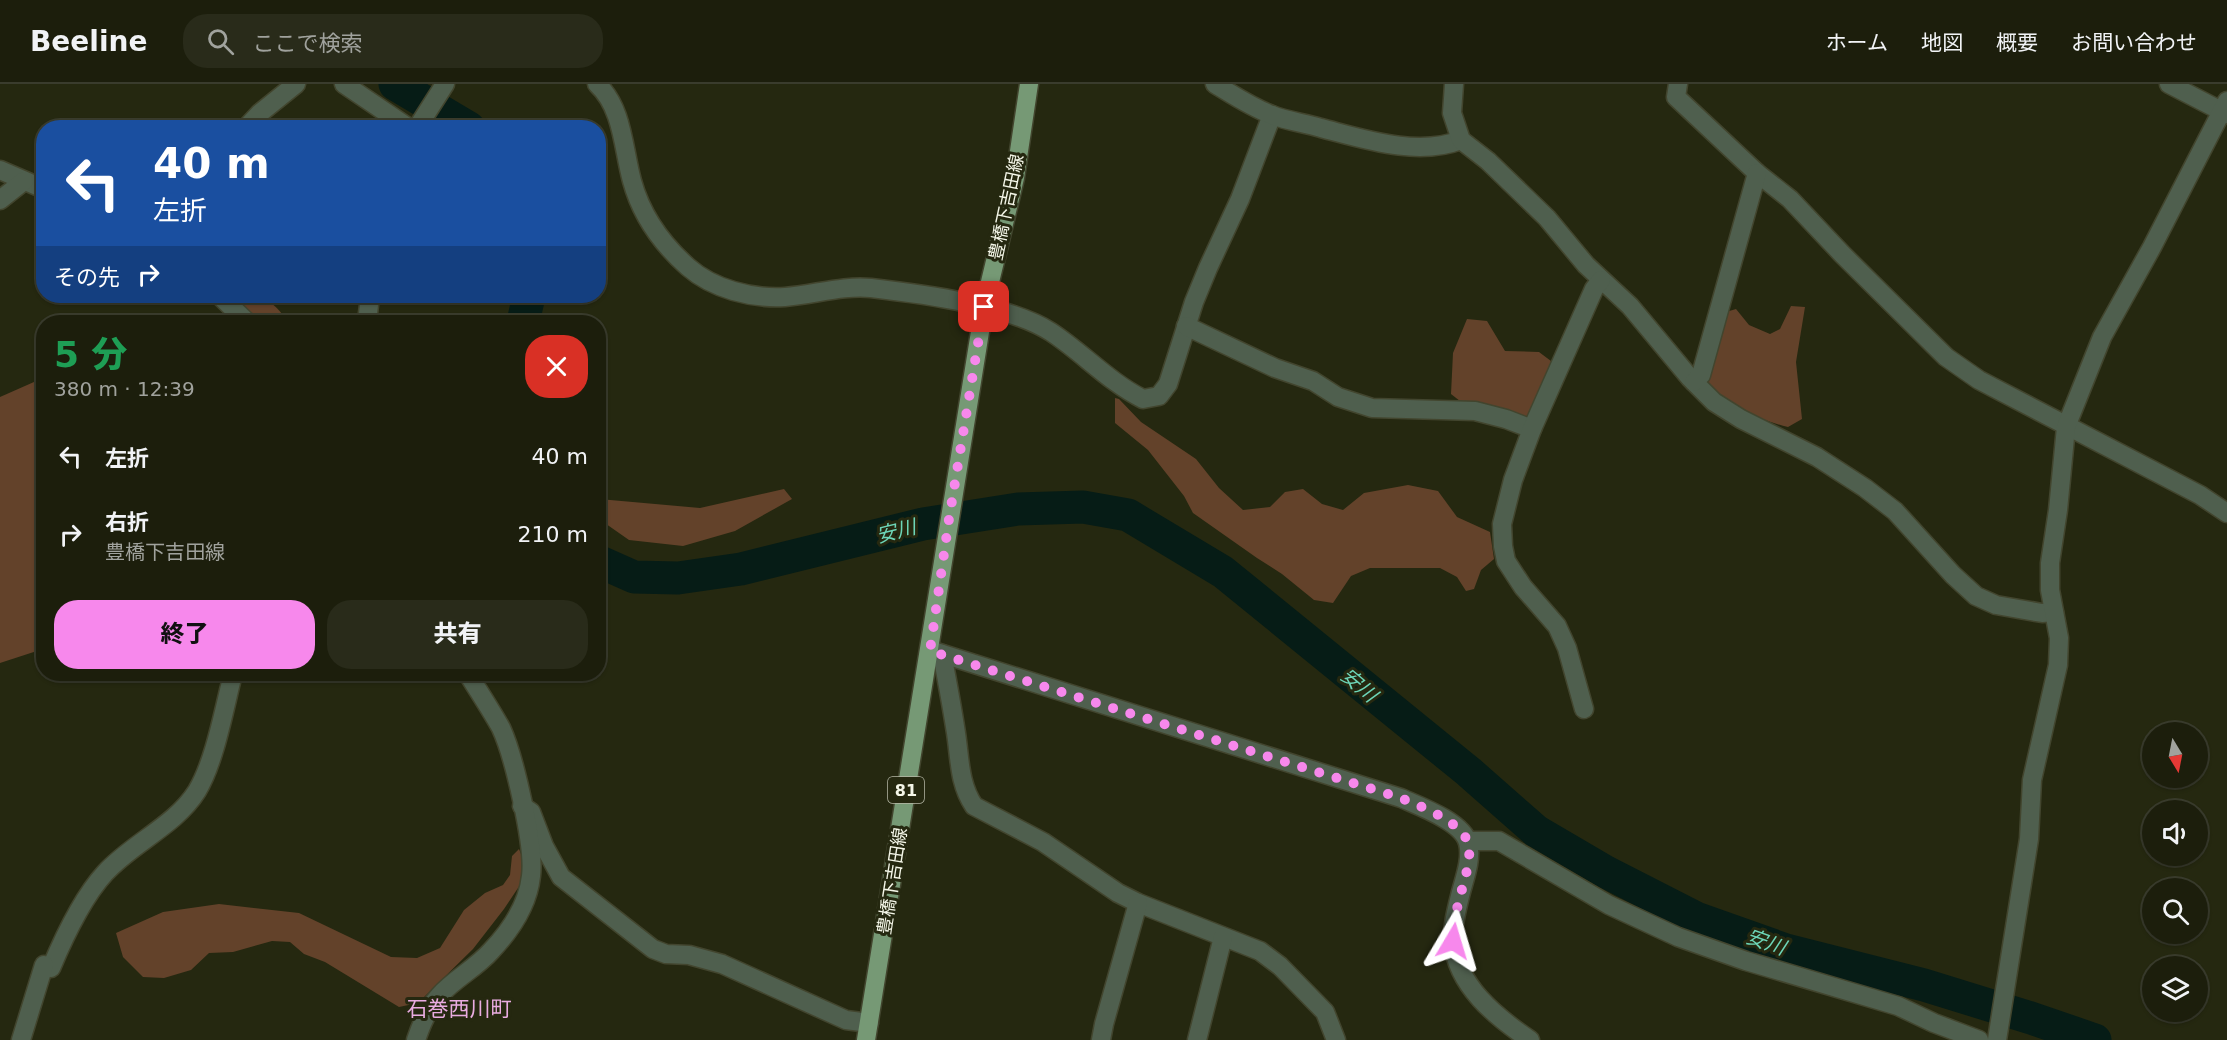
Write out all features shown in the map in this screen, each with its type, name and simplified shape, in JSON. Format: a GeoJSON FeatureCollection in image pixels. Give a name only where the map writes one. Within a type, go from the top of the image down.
{"type":"FeatureCollection","features":[{"type":"Feature","properties":{"kind":"main road","name":"豊橋下吉田線"},"geometry":{"type":"LineString","coordinates":[[867,1032],[913,742],[936,652],[946,540],[984,307],[1015,178],[1029,84]]}},
{"type":"Feature","properties":{"kind":"street"},"geometry":{"type":"LineString","coordinates":[[253,120],[296,84]]}},
{"type":"Feature","properties":{"kind":"street"},"geometry":{"type":"LineString","coordinates":[[344,84],[407,120]]}},
{"type":"Feature","properties":{"kind":"street"},"geometry":{"type":"LineString","coordinates":[[420,120],[445,84]]}},
{"type":"Feature","properties":{"kind":"street"},"geometry":{"type":"LineString","coordinates":[[597,84],[615,106],[632,182],[638,200],[655,232],[688,267],[708,282],[750,295],[784,297],[868,287],[1008,313],[1050,332],[1127,391],[1143,399],[1159,396],[1168,384],[1186,326],[1208,268],[1240,199],[1272,115]]}},
{"type":"Feature","properties":{"kind":"street"},"geometry":{"type":"LineString","coordinates":[[1215,84],[1244,102],[1272,115],[1371,141],[1427,147],[1461,140]]}},
{"type":"Feature","properties":{"kind":"street"},"geometry":{"type":"LineString","coordinates":[[1454,84],[1452,112],[1455,128],[1461,140],[1488,161],[1547,218],[1601,280],[1630,306],[1694,382],[1714,402],[1741,419],[1817,458],[1865,488],[1895,511],[1953,575],[1976,596],[1996,605],[2042,613],[2054,612]]}},
{"type":"Feature","properties":{"kind":"street"},"geometry":{"type":"LineString","coordinates":[[1998,1036],[2029,839],[2032,780],[2058,665],[2059,638],[2050,590],[2050,563],[2066,427],[2102,337],[2225,109],[2169,84]]}},
{"type":"Feature","properties":{"kind":"street"},"geometry":{"type":"LineString","coordinates":[[1673,88],[1757,173],[1790,199],[1946,357],[1979,380],[2200,495],[2227,513]]}},
{"type":"Feature","properties":{"kind":"street"},"geometry":{"type":"LineString","coordinates":[[0,170],[36,186]]}},
{"type":"Feature","properties":{"kind":"street"},"geometry":{"type":"LineString","coordinates":[[1694,382],[1701,375],[1757,173]]}},
{"type":"Feature","properties":{"kind":"street"},"geometry":{"type":"LineString","coordinates":[[0,200],[24,181]]}},
{"type":"Feature","properties":{"kind":"street"},"geometry":{"type":"LineString","coordinates":[[1584,709],[1567,648],[1557,626],[1523,587],[1506,561],[1502,524],[1513,480],[1532,429],[1594,289],[1601,280]]}},
{"type":"Feature","properties":{"kind":"street"},"geometry":{"type":"LineString","coordinates":[[228,303],[240,315]]}},
{"type":"Feature","properties":{"kind":"street"},"geometry":{"type":"LineString","coordinates":[[1186,326],[1275,368],[1313,381],[1338,397],[1372,408],[1475,411],[1532,429]]}},
{"type":"Feature","properties":{"kind":"street"},"geometry":{"type":"LineString","coordinates":[[936,652],[1401,798],[1433,812],[1457,828],[1468,841],[1469,858],[1457,909],[1453,941],[1457,963],[1465,981],[1487,1005],[1530,1040]]}},
{"type":"Feature","properties":{"kind":"street"},"geometry":{"type":"LineString","coordinates":[[936,652],[957,739],[961,776],[967,795],[974,806],[1043,842],[1098,880],[1138,903],[1260,951],[1280,966],[1325,1012],[1336,1040]]}},
{"type":"Feature","properties":{"kind":"street"},"geometry":{"type":"LineString","coordinates":[[21,1040],[47,966],[78,912],[104,874],[176,814],[196,792],[207,771],[231,681]]}},
{"type":"Feature","properties":{"kind":"street"},"geometry":{"type":"LineString","coordinates":[[416,1040],[426,1014],[438,996],[491,952],[516,920],[527,894],[531,875],[530,849],[509,751],[501,729],[472,681]]}},
{"type":"Feature","properties":{"kind":"street"},"geometry":{"type":"LineString","coordinates":[[522,806],[531,812],[544,846],[561,877],[653,949],[666,954],[689,955],[722,964],[846,1020],[867,1032]]}},
{"type":"Feature","properties":{"kind":"street"},"geometry":{"type":"LineString","coordinates":[[1468,841],[1499,841],[1609,905],[1678,937],[1746,961],[1898,1006],[1979,1040]]}},
{"type":"Feature","properties":{"kind":"street"},"geometry":{"type":"LineString","coordinates":[[1101,1040],[1138,903]]}},
{"type":"Feature","properties":{"kind":"street"},"geometry":{"type":"LineString","coordinates":[[1197,1040],[1223,937]]}},
{"type":"Feature","properties":{"kind":"shaded area"},"geometry":{"type":"Polygon","coordinates":[[[240,303],[271,303],[283,315],[253,315],[240,303]]]}},
{"type":"Feature","properties":{"kind":"shaded area"},"geometry":{"type":"Polygon","coordinates":[[[1791,306],[1805,307],[1796,362],[1802,419],[1788,427],[1745,411],[1725,399],[1707,384],[1726,312],[1736,309],[1749,325],[1770,334],[1780,329],[1791,306]]]}},
{"type":"Feature","properties":{"kind":"shaded area"},"geometry":{"type":"Polygon","coordinates":[[[1467,319],[1487,321],[1505,351],[1539,352],[1551,361],[1533,415],[1524,420],[1465,405],[1451,394],[1453,353],[1467,319]]]}},
{"type":"Feature","properties":{"kind":"shaded area"},"geometry":{"type":"Polygon","coordinates":[[[36,381],[36,651],[0,663],[0,397],[36,381]]]}},
{"type":"Feature","properties":{"kind":"shaded area"},"geometry":{"type":"Polygon","coordinates":[[[1115,398],[1119,399],[1141,422],[1196,459],[1219,488],[1243,510],[1270,507],[1285,492],[1303,489],[1322,504],[1343,510],[1364,493],[1408,485],[1438,491],[1457,517],[1490,532],[1494,559],[1481,570],[1474,589],[1466,591],[1457,577],[1440,568],[1370,568],[1351,576],[1333,603],[1314,600],[1282,574],[1193,513],[1184,496],[1148,450],[1115,423],[1115,398]]]}},
{"type":"Feature","properties":{"kind":"shaded area"},"geometry":{"type":"Polygon","coordinates":[[[784,489],[792,499],[735,531],[683,546],[629,540],[606,524],[606,500],[700,508],[784,489]]]}},
{"type":"Feature","properties":{"kind":"shaded area"},"geometry":{"type":"Polygon","coordinates":[[[519,849],[523,859],[520,885],[504,909],[473,949],[418,1003],[399,1007],[325,962],[304,954],[290,942],[272,941],[233,952],[209,953],[191,970],[164,978],[143,977],[123,957],[116,933],[163,912],[219,904],[299,913],[391,957],[417,958],[440,948],[464,910],[485,893],[503,885],[510,875],[512,856],[519,849]]]}},
{"type":"Feature","properties":{"kind":"waterway","name":"安川"},"geometry":{"type":"LineString","coordinates":[[395,84],[456,120]]}},
{"type":"Feature","properties":{"kind":"waterway","name":"安川"},"geometry":{"type":"LineString","coordinates":[[525,315],[527,303]]}},
{"type":"Feature","properties":{"kind":"waterway","name":"安川"},"geometry":{"type":"LineString","coordinates":[[606,565],[634,577],[678,578],[741,569],[923,524],[1018,509],[1083,507],[1128,515],[1223,572],[1469,772],[1536,831],[1606,872],[1696,918],[1786,950],[1924,985],[2095,1040]]}},
{"type":"Feature","properties":{"kind":"district","name":"石巻西川町"},"geometry":{"type":"Point","coordinates":[459,1009]}},
{"type":"Feature","properties":{"kind":"route"},"geometry":{"type":"LineString","coordinates":[[984,307],[930,651],[1401,798],[1433,812],[1457,828],[1468,841],[1469,858],[1457,909],[1453,941]]}}]}
